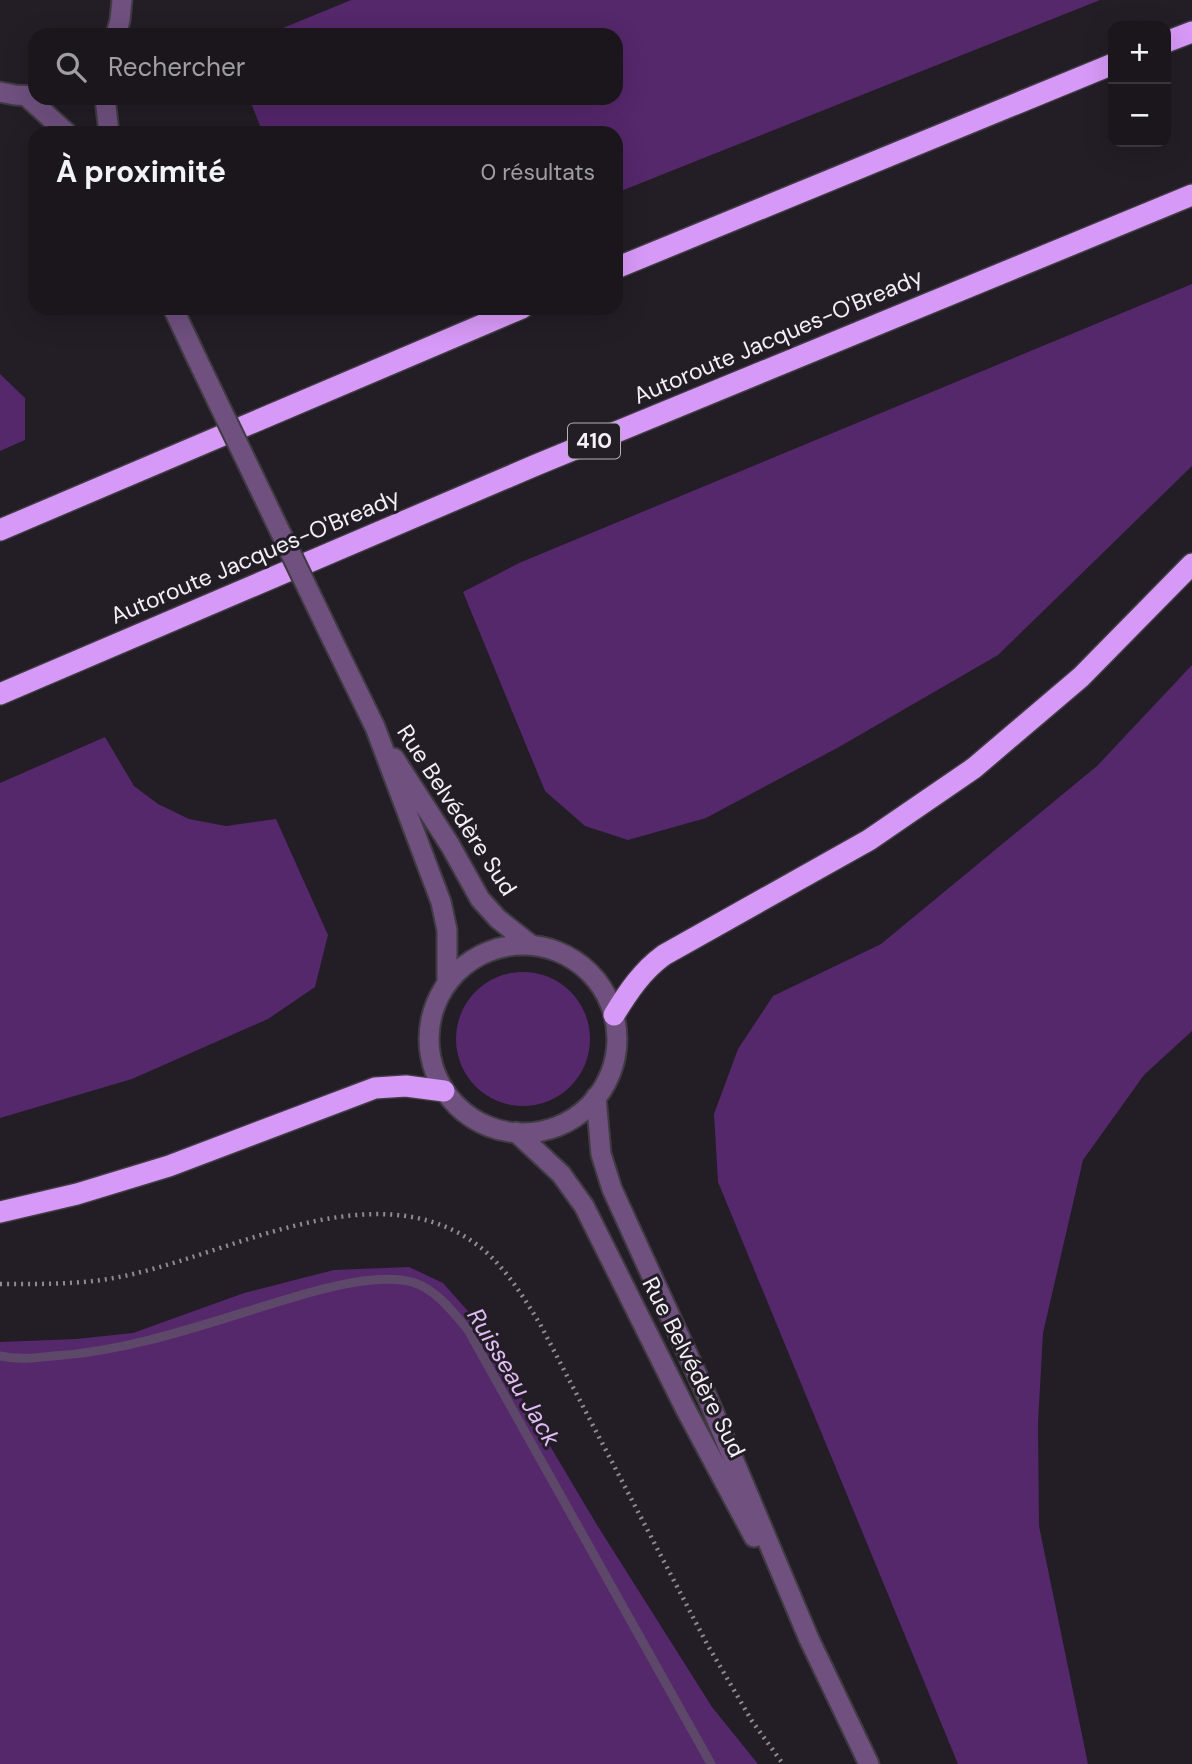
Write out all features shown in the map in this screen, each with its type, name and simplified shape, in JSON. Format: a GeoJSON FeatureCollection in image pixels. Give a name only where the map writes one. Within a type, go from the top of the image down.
{"type":"FeatureCollection","features":[{"type":"Feature","properties":{"kind":"highway"},"geometry":{"type":"LineString","coordinates":[[1171,40],[1192,32]]}},
{"type":"Feature","properties":{"kind":"highway"},"geometry":{"type":"LineString","coordinates":[[623,265],[1108,66]]}},
{"type":"Feature","properties":{"kind":"highway","name":"Autoroute Jacques-O'Bready"},"geometry":{"type":"LineString","coordinates":[[0,694],[513,475],[1192,195]]}},
{"type":"Feature","properties":{"kind":"highway"},"geometry":{"type":"LineString","coordinates":[[0,530],[506,315]]}},
{"type":"Feature","properties":{"kind":"highway"},"geometry":{"type":"LineString","coordinates":[[614,1015],[634,983],[664,955],[869,840],[974,768],[1081,677],[1192,564]]}},
{"type":"Feature","properties":{"kind":"highway"},"geometry":{"type":"LineString","coordinates":[[0,1212],[97,1188],[169,1166],[375,1088],[397,1086],[444,1091]]}},
{"type":"Feature","properties":{"kind":"street"},"geometry":{"type":"LineString","coordinates":[[118,28],[122,0]]}},
{"type":"Feature","properties":{"kind":"street"},"geometry":{"type":"LineString","coordinates":[[0,92],[28,96]]}},
{"type":"Feature","properties":{"kind":"street"},"geometry":{"type":"LineString","coordinates":[[40,105],[61,126]]}},
{"type":"Feature","properties":{"kind":"street"},"geometry":{"type":"LineString","coordinates":[[106,105],[108,126]]}},
{"type":"Feature","properties":{"kind":"street","name":"Rue Belvédère Sud"},"geometry":{"type":"LineString","coordinates":[[176,315],[375,727],[441,902],[447,930],[447,982]]}},
{"type":"Feature","properties":{"kind":"street","name":"Rue Belvédère Sud"},"geometry":{"type":"LineString","coordinates":[[375,727],[450,845],[480,899],[498,919],[531,945]]}},
{"type":"Feature","properties":{"kind":"street"},"geometry":{"type":"LineString","coordinates":[[531,945],[564,954],[589,972],[607,996],[614,1015],[617,1034],[615,1054],[607,1081],[582,1111],[565,1122],[536,1131],[497,1129],[462,1110],[444,1091],[429,1051],[429,1031],[436,1003],[447,982],[464,965],[489,951],[507,946],[531,945]]}},
{"type":"Feature","properties":{"kind":"street","name":"Rue Belvédère Sud"},"geometry":{"type":"LineString","coordinates":[[596,1097],[601,1154],[612,1189],[708,1399],[810,1639],[869,1764]]}},
{"type":"Feature","properties":{"kind":"street","name":"Rue Belvédère Sud"},"geometry":{"type":"LineString","coordinates":[[516,1132],[561,1174],[584,1206],[686,1410],[810,1639]]}},
{"type":"Feature","properties":{"kind":"path"},"geometry":{"type":"LineString","coordinates":[[0,1284],[71,1285],[136,1274],[308,1222],[366,1213],[416,1219],[456,1231],[485,1252],[513,1281],[540,1324],[707,1644],[752,1721],[783,1764]]}},
{"type":"Feature","properties":{"kind":"shaded area"},"geometry":{"type":"Polygon","coordinates":[[[351,0],[1100,0],[623,190],[623,126],[260,126],[252,105],[623,105],[623,28],[283,28],[351,0]]]}},
{"type":"Feature","properties":{"kind":"shaded area"},"geometry":{"type":"Polygon","coordinates":[[[1192,284],[1192,466],[998,655],[839,747],[706,818],[628,840],[585,826],[545,791],[463,592],[519,563],[1192,284]]]}},
{"type":"Feature","properties":{"kind":"shaded area"},"geometry":{"type":"Polygon","coordinates":[[[0,374],[25,398],[25,440],[0,451],[0,374]]]}},
{"type":"Feature","properties":{"kind":"shaded area"},"geometry":{"type":"Polygon","coordinates":[[[1192,665],[1192,1031],[1144,1075],[1083,1160],[1043,1333],[1038,1423],[1039,1526],[1088,1764],[958,1764],[718,1182],[714,1114],[738,1049],[773,996],[881,944],[1097,766],[1192,665]]]}},
{"type":"Feature","properties":{"kind":"shaded area"},"geometry":{"type":"Polygon","coordinates":[[[105,737],[134,786],[158,804],[189,819],[226,826],[276,819],[328,935],[315,987],[268,1019],[132,1079],[0,1118],[0,783],[105,737]]]}},
{"type":"Feature","properties":{"kind":"shaded area"},"geometry":{"type":"Polygon","coordinates":[[[523,972],[549,977],[571,991],[585,1013],[590,1039],[585,1065],[571,1087],[549,1101],[523,1106],[497,1101],[475,1087],[461,1065],[456,1039],[461,1013],[475,991],[497,977],[523,972]]]}},
{"type":"Feature","properties":{"kind":"shaded area"},"geometry":{"type":"Polygon","coordinates":[[[409,1267],[443,1283],[474,1318],[597,1525],[712,1707],[758,1764],[0,1764],[0,1342],[76,1339],[133,1333],[244,1293],[334,1270],[409,1267]]]}},
{"type":"Feature","properties":{"kind":"waterway","name":"Ruisseau Jack"},"geometry":{"type":"LineString","coordinates":[[0,1356],[33,1358],[83,1353],[143,1342],[304,1294],[367,1280],[398,1280],[421,1285],[443,1302],[468,1330],[711,1764]]}}]}
